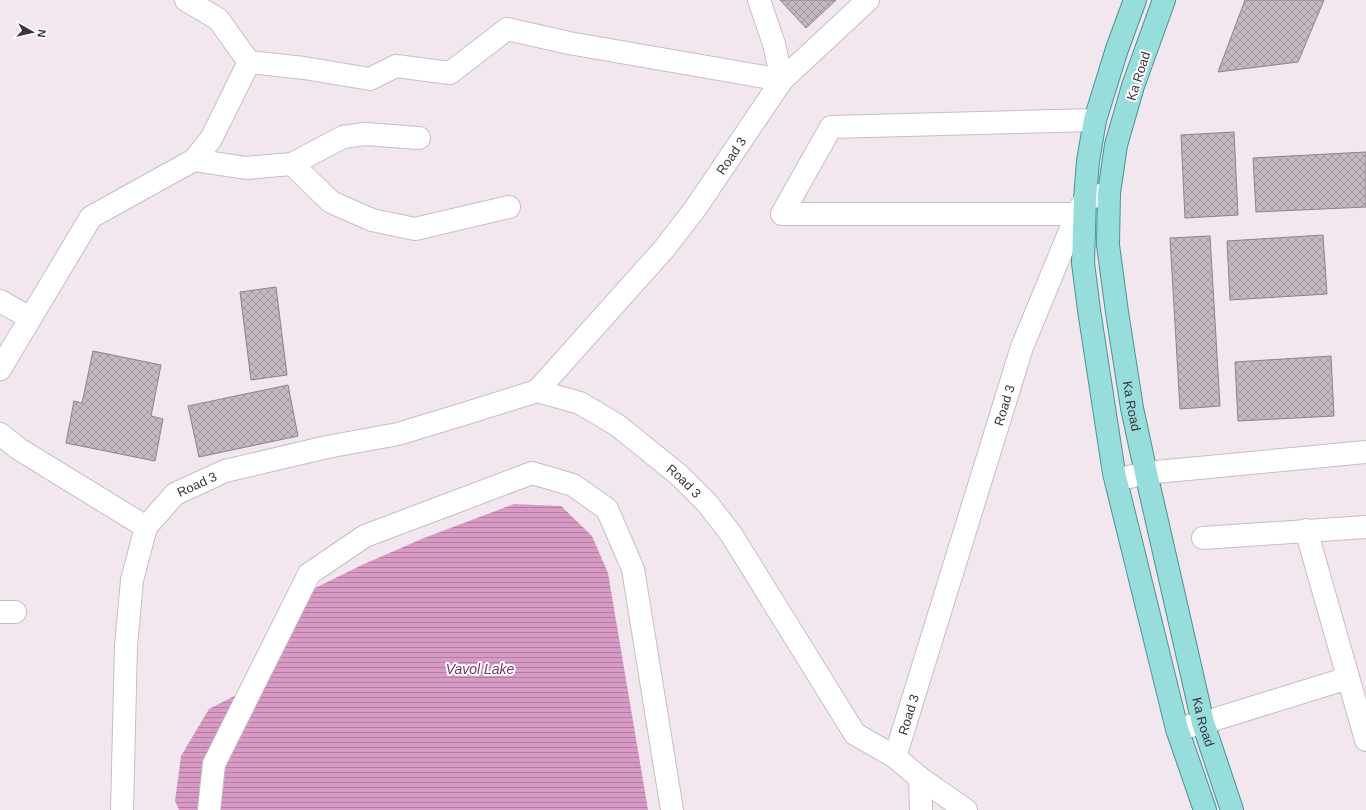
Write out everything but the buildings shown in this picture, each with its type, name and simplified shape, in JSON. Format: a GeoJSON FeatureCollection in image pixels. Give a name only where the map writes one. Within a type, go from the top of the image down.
{"type":"FeatureCollection","features":[{"type":"Feature","properties":{"kind":"main road","name":"Ka Road"},"geometry":{"type":"LineString","coordinates":[[1135,0],[1117,49],[1095,120],[1081,207],[1083,263],[1116,480],[1177,730],[1205,810]]}},
{"type":"Feature","properties":{"kind":"main road","name":"Ka Road"},"geometry":{"type":"LineString","coordinates":[[1164,0],[1133,86],[1118,137],[1109,193],[1108,245],[1132,408],[1146,473],[1203,723],[1232,810]]}},
{"type":"Feature","properties":{"kind":"main road"},"geometry":{"type":"LineString","coordinates":[[1085,279],[1112,278]]}},
{"type":"Feature","properties":{"kind":"street"},"geometry":{"type":"LineString","coordinates":[[186,0],[218,19],[249,62],[304,68],[370,79],[396,66],[450,73],[507,29],[569,44],[782,80],[774,44],[759,0]]}},
{"type":"Feature","properties":{"kind":"street","name":"Road 3"},"geometry":{"type":"LineString","coordinates":[[122,810],[126,646],[132,580],[146,527],[175,494],[225,471],[326,447],[398,434],[467,414],[537,391],[664,249],[695,209],[782,80],[868,0]]}},
{"type":"Feature","properties":{"kind":"street"},"geometry":{"type":"LineString","coordinates":[[0,370],[92,216],[194,160],[211,139],[249,62]]}},
{"type":"Feature","properties":{"kind":"street"},"geometry":{"type":"LineString","coordinates":[[1095,120],[830,127],[782,214],[1081,207],[1109,193]]}},
{"type":"Feature","properties":{"kind":"street"},"geometry":{"type":"LineString","coordinates":[[194,160],[246,168],[292,164],[343,137],[365,134],[418,138]]}},
{"type":"Feature","properties":{"kind":"street"},"geometry":{"type":"LineString","coordinates":[[292,164],[331,202],[372,220],[415,229],[509,207]]}},
{"type":"Feature","properties":{"kind":"street","name":"Road 3"},"geometry":{"type":"LineString","coordinates":[[537,391],[580,403],[617,425],[679,475],[707,503],[731,534],[855,734],[895,757],[1022,347],[1081,207]]}},
{"type":"Feature","properties":{"kind":"street"},"geometry":{"type":"LineString","coordinates":[[0,301],[30,318]]}},
{"type":"Feature","properties":{"kind":"street"},"geometry":{"type":"LineString","coordinates":[[0,434],[18,449],[146,527]]}},
{"type":"Feature","properties":{"kind":"street"},"geometry":{"type":"LineString","coordinates":[[1116,480],[1146,473],[1366,452]]}},
{"type":"Feature","properties":{"kind":"street"},"geometry":{"type":"LineString","coordinates":[[209,810],[214,764],[309,574],[364,536],[532,473],[574,485],[607,509],[633,569],[672,810]]}},
{"type":"Feature","properties":{"kind":"street"},"geometry":{"type":"LineString","coordinates":[[1203,538],[1366,527]]}},
{"type":"Feature","properties":{"kind":"street"},"geometry":{"type":"LineString","coordinates":[[1306,530],[1366,740]]}},
{"type":"Feature","properties":{"kind":"street"},"geometry":{"type":"LineString","coordinates":[[1177,730],[1348,678]]}},
{"type":"Feature","properties":{"kind":"street"},"geometry":{"type":"LineString","coordinates":[[895,757],[920,778],[966,810]]}},
{"type":"Feature","properties":{"kind":"street"},"geometry":{"type":"LineString","coordinates":[[920,778],[921,810]]}},
{"type":"Feature","properties":{"kind":"water","name":"Vavol Lake"},"geometry":{"type":"Polygon","coordinates":[[[514,504],[561,506],[592,536],[608,573],[648,810],[179,810],[175,801],[181,756],[209,709],[238,694],[266,687],[275,619],[317,587],[364,564],[424,538],[514,504]]]}}]}
